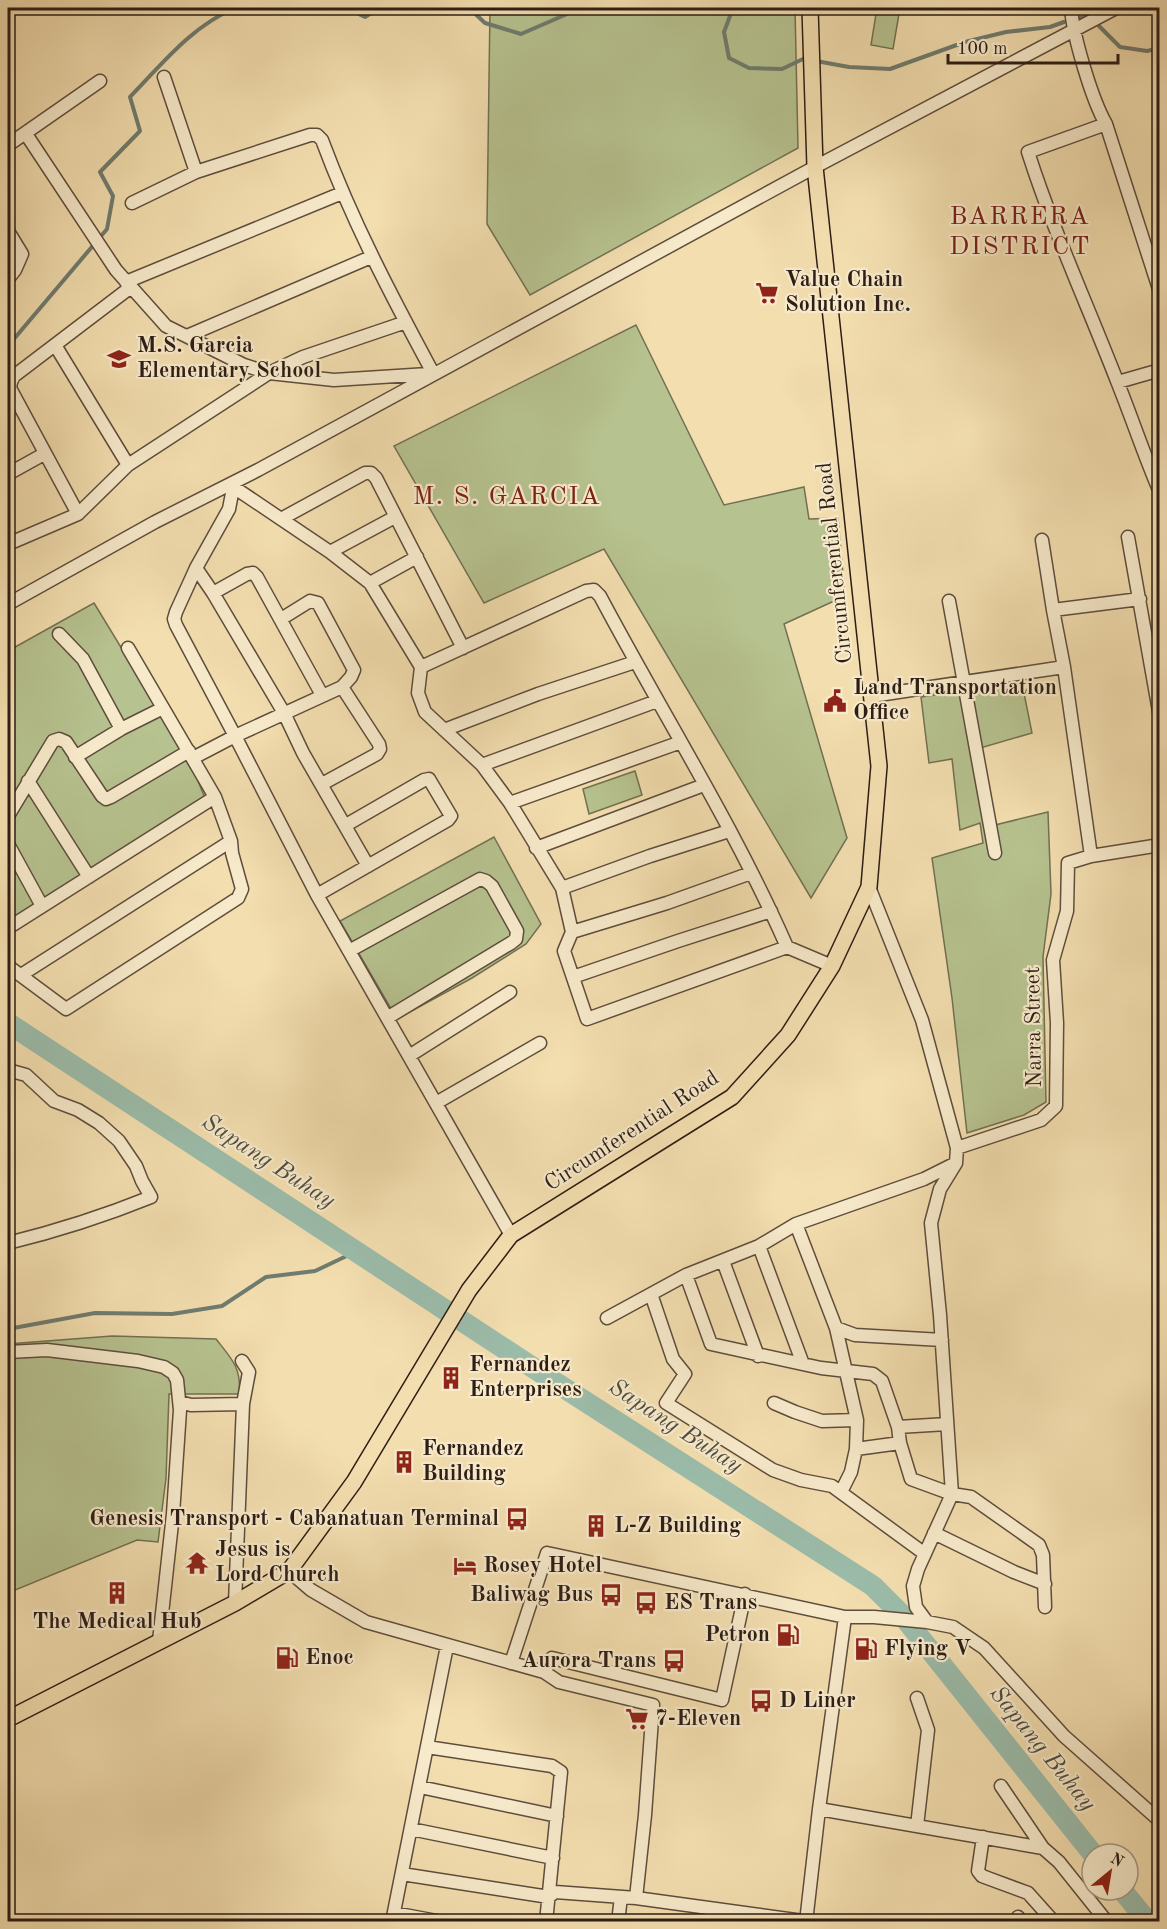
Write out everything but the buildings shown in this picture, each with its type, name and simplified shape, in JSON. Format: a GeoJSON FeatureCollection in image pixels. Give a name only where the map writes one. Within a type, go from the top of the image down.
{"type":"FeatureCollection","features":[{"type":"Feature","properties":{"kind":"main road","name":"Circumferential Road"},"geometry":{"type":"LineString","coordinates":[[8,1719],[235,1603],[289,1571],[354,1482],[469,1290],[511,1234],[732,1097],[788,1035],[832,966],[869,887],[879,766],[815,167],[810,8]]}},
{"type":"Feature","properties":{"kind":"street"},"geometry":{"type":"LineString","coordinates":[[1068,8],[1099,111],[1106,124],[1160,292]]}},
{"type":"Feature","properties":{"kind":"street"},"geometry":{"type":"LineString","coordinates":[[8,604],[155,522],[233,484],[815,167],[1116,8]]}},
{"type":"Feature","properties":{"kind":"street"},"geometry":{"type":"LineString","coordinates":[[164,77],[196,172]]}},
{"type":"Feature","properties":{"kind":"street"},"geometry":{"type":"LineString","coordinates":[[8,145],[100,81]]}},
{"type":"Feature","properties":{"kind":"street"},"geometry":{"type":"LineString","coordinates":[[1106,124],[1028,152],[1042,195],[1160,492]]}},
{"type":"Feature","properties":{"kind":"street"},"geometry":{"type":"LineString","coordinates":[[26,134],[128,284],[166,326],[244,365],[269,373],[334,380],[432,374]]}},
{"type":"Feature","properties":{"kind":"street"},"geometry":{"type":"LineString","coordinates":[[132,203],[196,172],[310,135],[317,135],[322,140],[342,194],[371,257],[432,374]]}},
{"type":"Feature","properties":{"kind":"street"},"geometry":{"type":"LineString","coordinates":[[78,514],[10,388],[14,376],[128,284],[342,194]]}},
{"type":"Feature","properties":{"kind":"street"},"geometry":{"type":"LineString","coordinates":[[8,231],[22,254],[8,279]]}},
{"type":"Feature","properties":{"kind":"street"},"geometry":{"type":"LineString","coordinates":[[187,336],[371,257]]}},
{"type":"Feature","properties":{"kind":"street"},"geometry":{"type":"LineString","coordinates":[[8,544],[78,514],[128,465],[269,373],[303,357],[406,322]]}},
{"type":"Feature","properties":{"kind":"street"},"geometry":{"type":"LineString","coordinates":[[55,345],[128,465]]}},
{"type":"Feature","properties":{"kind":"street"},"geometry":{"type":"LineString","coordinates":[[1118,382],[1160,370]]}},
{"type":"Feature","properties":{"kind":"street"},"geometry":{"type":"LineString","coordinates":[[8,474],[44,454]]}},
{"type":"Feature","properties":{"kind":"street"},"geometry":{"type":"LineString","coordinates":[[281,519],[365,473],[371,473],[376,478],[463,648]]}},
{"type":"Feature","properties":{"kind":"street"},"geometry":{"type":"LineString","coordinates":[[233,484],[370,583],[422,667],[418,693],[425,712],[482,765],[510,803],[562,888],[572,932],[564,951],[587,1019],[787,947],[832,966]]}},
{"type":"Feature","properties":{"kind":"street"},"geometry":{"type":"LineString","coordinates":[[233,484],[229,509],[196,568],[174,620],[317,894],[511,1234]]}},
{"type":"Feature","properties":{"kind":"street"},"geometry":{"type":"LineString","coordinates":[[330,552],[395,517]]}},
{"type":"Feature","properties":{"kind":"street"},"geometry":{"type":"LineString","coordinates":[[1128,537],[1160,717]]}},
{"type":"Feature","properties":{"kind":"street"},"geometry":{"type":"LineString","coordinates":[[1042,540],[1064,667],[1091,856]]}},
{"type":"Feature","properties":{"kind":"street"},"geometry":{"type":"LineString","coordinates":[[370,583],[417,557]]}},
{"type":"Feature","properties":{"kind":"street"},"geometry":{"type":"LineString","coordinates":[[196,568],[213,592],[284,713],[303,753],[368,866]]}},
{"type":"Feature","properties":{"kind":"street"},"geometry":{"type":"LineString","coordinates":[[213,592],[253,573],[322,695]]}},
{"type":"Feature","properties":{"kind":"street"},"geometry":{"type":"LineString","coordinates":[[422,667],[586,591],[594,590],[600,596],[635,663],[681,742],[771,911],[787,947]]}},
{"type":"Feature","properties":{"kind":"street"},"geometry":{"type":"LineString","coordinates":[[1053,610],[1140,599]]}},
{"type":"Feature","properties":{"kind":"street"},"geometry":{"type":"LineString","coordinates":[[8,816],[53,741],[59,739],[66,742],[105,799],[191,754],[342,687],[354,670],[318,603],[310,601],[281,619]]}},
{"type":"Feature","properties":{"kind":"street"},"geometry":{"type":"LineString","coordinates":[[949,601],[995,853]]}},
{"type":"Feature","properties":{"kind":"street"},"geometry":{"type":"LineString","coordinates":[[59,634],[83,659],[121,729]]}},
{"type":"Feature","properties":{"kind":"street"},"geometry":{"type":"LineString","coordinates":[[8,966],[66,1009],[238,898],[242,889],[231,841],[215,797],[128,648]]}},
{"type":"Feature","properties":{"kind":"street"},"geometry":{"type":"LineString","coordinates":[[444,730],[538,694],[635,663]]}},
{"type":"Feature","properties":{"kind":"street"},"geometry":{"type":"LineString","coordinates":[[872,696],[1064,667]]}},
{"type":"Feature","properties":{"kind":"street"},"geometry":{"type":"LineString","coordinates":[[322,784],[377,754],[380,749],[342,687]]}},
{"type":"Feature","properties":{"kind":"street"},"geometry":{"type":"LineString","coordinates":[[482,765],[657,701]]}},
{"type":"Feature","properties":{"kind":"street"},"geometry":{"type":"LineString","coordinates":[[75,757],[121,729],[164,708]]}},
{"type":"Feature","properties":{"kind":"street"},"geometry":{"type":"LineString","coordinates":[[510,803],[681,742]]}},
{"type":"Feature","properties":{"kind":"street"},"geometry":{"type":"LineString","coordinates":[[317,894],[448,820],[451,816],[429,779],[346,825]]}},
{"type":"Feature","properties":{"kind":"street"},"geometry":{"type":"LineString","coordinates":[[28,781],[89,877]]}},
{"type":"Feature","properties":{"kind":"street"},"geometry":{"type":"LineString","coordinates":[[536,848],[704,785]]}},
{"type":"Feature","properties":{"kind":"street"},"geometry":{"type":"LineString","coordinates":[[8,928],[215,797]]}},
{"type":"Feature","properties":{"kind":"street"},"geometry":{"type":"LineString","coordinates":[[562,888],[650,856],[729,831]]}},
{"type":"Feature","properties":{"kind":"street"},"geometry":{"type":"LineString","coordinates":[[21,975],[231,841]]}},
{"type":"Feature","properties":{"kind":"street"},"geometry":{"type":"LineString","coordinates":[[8,844],[42,906]]}},
{"type":"Feature","properties":{"kind":"street","name":"Narra Street"},"geometry":{"type":"LineString","coordinates":[[957,1148],[1041,1120],[1056,1106],[1057,1023],[1053,960],[1067,911],[1068,863],[1091,856],[1160,845]]}},
{"type":"Feature","properties":{"kind":"street"},"geometry":{"type":"LineString","coordinates":[[572,932],[667,903],[751,873]]}},
{"type":"Feature","properties":{"kind":"street"},"geometry":{"type":"LineString","coordinates":[[349,951],[480,879],[492,886],[517,931],[516,939],[387,1018]]}},
{"type":"Feature","properties":{"kind":"street"},"geometry":{"type":"LineString","coordinates":[[869,887],[922,1020],[957,1148],[956,1163],[940,1189],[931,1223],[942,1340],[952,1494],[913,1586],[916,1607],[922,1622]]}},
{"type":"Feature","properties":{"kind":"street"},"geometry":{"type":"LineString","coordinates":[[573,977],[678,940],[771,911]]}},
{"type":"Feature","properties":{"kind":"street"},"geometry":{"type":"LineString","coordinates":[[409,1056],[510,992]]}},
{"type":"Feature","properties":{"kind":"street"},"geometry":{"type":"LineString","coordinates":[[436,1103],[540,1043]]}},
{"type":"Feature","properties":{"kind":"street"},"geometry":{"type":"LineString","coordinates":[[8,1070],[26,1075],[54,1101],[78,1110],[99,1123],[119,1141],[136,1166],[141,1181],[151,1197],[118,1211],[66,1228],[8,1243]]}},
{"type":"Feature","properties":{"kind":"street"},"geometry":{"type":"LineString","coordinates":[[607,1318],[686,1275],[759,1246],[796,1224],[924,1179],[956,1163]]}},
{"type":"Feature","properties":{"kind":"street"},"geometry":{"type":"LineString","coordinates":[[796,1224],[836,1328],[857,1420],[856,1449],[848,1480],[841,1492]]}},
{"type":"Feature","properties":{"kind":"street"},"geometry":{"type":"LineString","coordinates":[[759,1246],[803,1364]]}},
{"type":"Feature","properties":{"kind":"street"},"geometry":{"type":"LineString","coordinates":[[723,1261],[758,1356]]}},
{"type":"Feature","properties":{"kind":"street"},"geometry":{"type":"LineString","coordinates":[[686,1275],[711,1344],[821,1368],[873,1374],[882,1381],[898,1427],[900,1443],[911,1479],[952,1494],[971,1497],[1039,1545],[1043,1555],[1045,1608]]}},
{"type":"Feature","properties":{"kind":"street"},"geometry":{"type":"LineString","coordinates":[[651,1294],[673,1359],[685,1374],[666,1403],[773,1470],[801,1480],[832,1486],[925,1554]]}},
{"type":"Feature","properties":{"kind":"street"},"geometry":{"type":"LineString","coordinates":[[836,1328],[855,1335],[942,1340]]}},
{"type":"Feature","properties":{"kind":"street"},"geometry":{"type":"LineString","coordinates":[[8,1352],[46,1350],[138,1360],[164,1367],[173,1373],[177,1380],[180,1402],[173,1514],[159,1641]]}},
{"type":"Feature","properties":{"kind":"street"},"geometry":{"type":"LineString","coordinates":[[235,1603],[243,1404],[249,1372],[242,1361]]}},
{"type":"Feature","properties":{"kind":"street"},"geometry":{"type":"LineString","coordinates":[[180,1402],[191,1405],[243,1404]]}},
{"type":"Feature","properties":{"kind":"street"},"geometry":{"type":"LineString","coordinates":[[774,1402],[822,1421],[857,1420]]}},
{"type":"Feature","properties":{"kind":"street"},"geometry":{"type":"LineString","coordinates":[[898,1427],[947,1424]]}},
{"type":"Feature","properties":{"kind":"street"},"geometry":{"type":"LineString","coordinates":[[856,1449],[900,1443]]}},
{"type":"Feature","properties":{"kind":"street"},"geometry":{"type":"LineString","coordinates":[[934,1533],[1014,1572],[1045,1584]]}},
{"type":"Feature","properties":{"kind":"street"},"geometry":{"type":"LineString","coordinates":[[511,1664],[547,1553],[845,1617],[874,1617],[953,1627],[984,1648],[1065,1736],[1160,1821]]}},
{"type":"Feature","properties":{"kind":"street"},"geometry":{"type":"LineString","coordinates":[[289,1571],[311,1590],[366,1622],[544,1672],[559,1682],[653,1705],[636,1898]]}},
{"type":"Feature","properties":{"kind":"street"},"geometry":{"type":"LineString","coordinates":[[544,1672],[552,1658],[722,1700],[745,1594]]}},
{"type":"Feature","properties":{"kind":"street"},"geometry":{"type":"LineString","coordinates":[[402,1874],[549,1897],[555,1892],[636,1898],[717,1916],[807,1921],[819,1809],[845,1617]]}},
{"type":"Feature","properties":{"kind":"street"},"geometry":{"type":"LineString","coordinates":[[442,1922],[393,1917],[447,1646]]}},
{"type":"Feature","properties":{"kind":"street"},"geometry":{"type":"LineString","coordinates":[[917,1698],[928,1730],[917,1826]]}},
{"type":"Feature","properties":{"kind":"street"},"geometry":{"type":"LineString","coordinates":[[428,1747],[552,1766],[561,1772],[546,1922]]}},
{"type":"Feature","properties":{"kind":"street"},"geometry":{"type":"LineString","coordinates":[[1000,1786],[1043,1848],[1059,1862],[1107,1922]]}},
{"type":"Feature","properties":{"kind":"street"},"geometry":{"type":"LineString","coordinates":[[420,1787],[557,1816]]}},
{"type":"Feature","properties":{"kind":"street"},"geometry":{"type":"LineString","coordinates":[[819,1809],[1043,1848]]}},
{"type":"Feature","properties":{"kind":"street"},"geometry":{"type":"LineString","coordinates":[[411,1829],[553,1858]]}},
{"type":"Feature","properties":{"kind":"street"},"geometry":{"type":"LineString","coordinates":[[983,1837],[978,1870],[982,1876],[1028,1893],[1054,1922]]}},
{"type":"Feature","properties":{"kind":"street"},"geometry":{"type":"LineString","coordinates":[[618,1922],[621,1897]]}},
{"type":"Feature","properties":{"kind":"green space"},"geometry":{"type":"Polygon","coordinates":[[[490,8],[795,8],[798,148],[530,295],[487,224],[490,8]]]}},
{"type":"Feature","properties":{"kind":"green space"},"geometry":{"type":"Polygon","coordinates":[[[877,8],[900,8],[893,49],[871,45],[877,8]]]}},
{"type":"Feature","properties":{"kind":"green space"},"geometry":{"type":"Polygon","coordinates":[[[636,325],[724,505],[804,487],[809,519],[838,518],[845,596],[784,624],[847,838],[811,898],[604,549],[484,603],[394,446],[636,325]]]}},
{"type":"Feature","properties":{"kind":"green space"},"geometry":{"type":"Polygon","coordinates":[[[94,603],[189,759],[205,798],[8,926],[8,651],[94,603]]]}},
{"type":"Feature","properties":{"kind":"green space"},"geometry":{"type":"Polygon","coordinates":[[[1022,683],[1032,733],[980,748],[995,825],[1048,812],[1051,894],[1043,957],[1046,1102],[1024,1115],[967,1133],[952,998],[932,858],[983,843],[980,823],[960,830],[952,759],[929,763],[921,697],[1022,683]]]}},
{"type":"Feature","properties":{"kind":"green space"},"geometry":{"type":"Polygon","coordinates":[[[635,771],[642,795],[589,814],[583,789],[635,771]]]}},
{"type":"Feature","properties":{"kind":"green space"},"geometry":{"type":"Polygon","coordinates":[[[494,837],[541,924],[526,944],[472,978],[397,1019],[340,921],[494,837]]]}},
{"type":"Feature","properties":{"kind":"green space"},"geometry":{"type":"Polygon","coordinates":[[[112,1336],[216,1339],[237,1370],[239,1394],[169,1394],[166,1478],[158,1542],[137,1540],[8,1593],[8,1344],[112,1336]]]}},
{"type":"Feature","properties":{"kind":"waterway"},"geometry":{"type":"LineString","coordinates":[[8,346],[107,229],[113,196],[100,172],[140,131],[130,97],[191,35],[235,8]]}},
{"type":"Feature","properties":{"kind":"waterway"},"geometry":{"type":"LineString","coordinates":[[346,8],[365,17],[379,8]]}},
{"type":"Feature","properties":{"kind":"waterway"},"geometry":{"type":"LineString","coordinates":[[469,8],[485,23],[521,34],[578,8]]}},
{"type":"Feature","properties":{"kind":"waterway"},"geometry":{"type":"LineString","coordinates":[[730,8],[730,16],[724,32],[729,58],[749,68],[782,69],[805,58]]}},
{"type":"Feature","properties":{"kind":"waterway"},"geometry":{"type":"LineString","coordinates":[[1080,18],[1088,15],[1090,17]]}},
{"type":"Feature","properties":{"kind":"waterway"},"geometry":{"type":"LineString","coordinates":[[816,61],[849,67],[890,69],[965,42],[1006,32],[1050,27],[1064,22]]}},
{"type":"Feature","properties":{"kind":"waterway"},"geometry":{"type":"LineString","coordinates":[[1096,23],[1120,47],[1147,51],[1160,48]]}},
{"type":"Feature","properties":{"kind":"waterway","name":"Sapang Buhay"},"geometry":{"type":"LineString","coordinates":[[8,1023],[558,1384],[873,1586],[902,1615],[1083,1842]]}},
{"type":"Feature","properties":{"kind":"waterway"},"geometry":{"type":"LineString","coordinates":[[8,1329],[95,1313],[172,1314],[222,1306],[266,1277],[315,1271],[355,1252]]}},
{"type":"Feature","properties":{"kind":"waterway","name":"Sapang Buhay"},"geometry":{"type":"LineString","coordinates":[[1132,1902],[1148,1922]]}},
{"type":"Feature","properties":{"kind":"place","name":"Value Chain Solution Inc."},"geometry":{"type":"Point","coordinates":[767,293]}},
{"type":"Feature","properties":{"kind":"place","name":"M.S. Garcia Elementary School"},"geometry":{"type":"Point","coordinates":[119,359]}},
{"type":"Feature","properties":{"kind":"place","name":"Land Transportation Office"},"geometry":{"type":"Point","coordinates":[835,701]}},
{"type":"Feature","properties":{"kind":"place","name":"Fernandez Enterprises"},"geometry":{"type":"Point","coordinates":[451,1378]}},
{"type":"Feature","properties":{"kind":"place","name":"Fernandez Building"},"geometry":{"type":"Point","coordinates":[404,1462]}},
{"type":"Feature","properties":{"kind":"place","name":"Genesis Transport - Cabanatuan Terminal"},"geometry":{"type":"Point","coordinates":[517,1519]}},
{"type":"Feature","properties":{"kind":"place","name":"L-Z Building"},"geometry":{"type":"Point","coordinates":[596,1526]}},
{"type":"Feature","properties":{"kind":"place","name":"Jesus is Lord Church"},"geometry":{"type":"Point","coordinates":[197,1563]}},
{"type":"Feature","properties":{"kind":"place","name":"Rosey Hotel"},"geometry":{"type":"Point","coordinates":[465,1566]}},
{"type":"Feature","properties":{"kind":"place","name":"The Medical Hub"},"geometry":{"type":"Point","coordinates":[117,1593]}},
{"type":"Feature","properties":{"kind":"place","name":"Baliwag Bus"},"geometry":{"type":"Point","coordinates":[611,1595]}},
{"type":"Feature","properties":{"kind":"place","name":"ES Trans"},"geometry":{"type":"Point","coordinates":[646,1603]}},
{"type":"Feature","properties":{"kind":"place","name":"Petron"},"geometry":{"type":"Point","coordinates":[788,1635]}},
{"type":"Feature","properties":{"kind":"place","name":"Flying V"},"geometry":{"type":"Point","coordinates":[866,1649]}},
{"type":"Feature","properties":{"kind":"place","name":"Enoc"},"geometry":{"type":"Point","coordinates":[287,1658]}},
{"type":"Feature","properties":{"kind":"place","name":"Aurora Trans"},"geometry":{"type":"Point","coordinates":[674,1661]}},
{"type":"Feature","properties":{"kind":"place","name":"D Liner"},"geometry":{"type":"Point","coordinates":[761,1701]}},
{"type":"Feature","properties":{"kind":"place","name":"7-Eleven"},"geometry":{"type":"Point","coordinates":[637,1719]}},
{"type":"Feature","properties":{"kind":"district","name":"BARRERA DISTRICT"},"geometry":{"type":"Point","coordinates":[1020,232]}},
{"type":"Feature","properties":{"kind":"district","name":"M. S. GARCIA"},"geometry":{"type":"Point","coordinates":[507,497]}}]}
